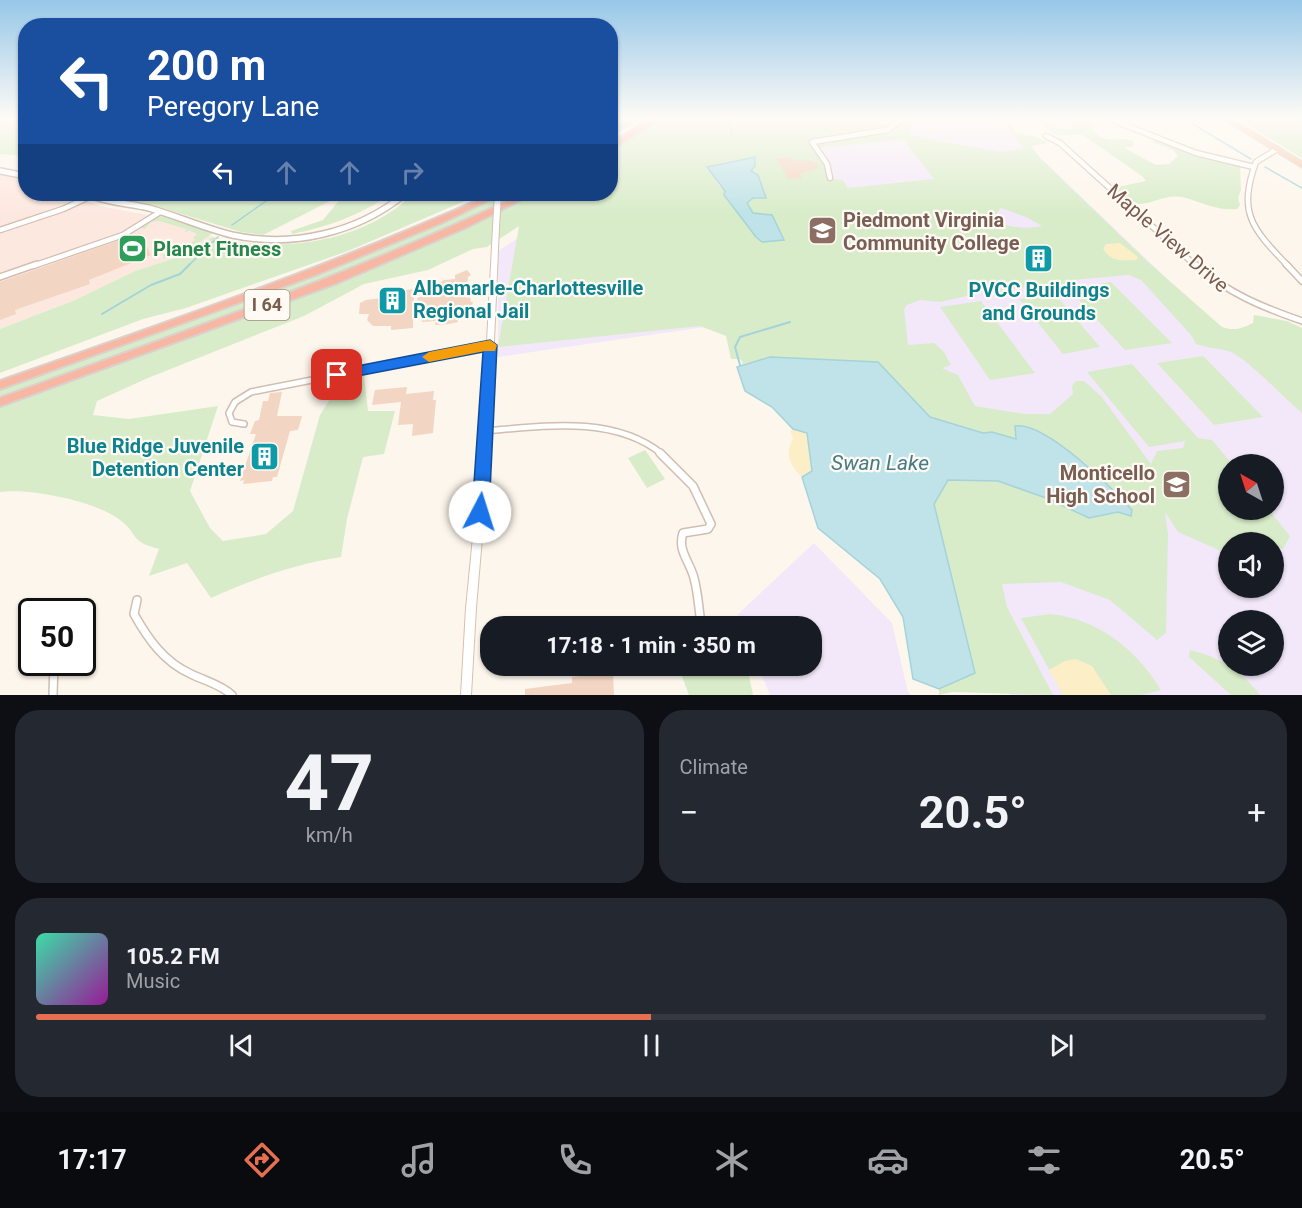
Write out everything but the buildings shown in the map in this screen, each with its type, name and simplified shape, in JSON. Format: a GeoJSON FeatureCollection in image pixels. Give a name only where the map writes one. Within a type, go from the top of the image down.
{"type":"FeatureCollection","features":[{"type":"Feature","properties":{"kind":"highway"},"geometry":{"type":"LineString","coordinates":[[1278,150],[1302,165]]}},
{"type":"Feature","properties":{"kind":"highway","name":"I 64"},"geometry":{"type":"LineString","coordinates":[[0,385],[328,267],[483,201]]}},
{"type":"Feature","properties":{"kind":"highway","name":"I 64"},"geometry":{"type":"LineString","coordinates":[[0,402],[333,281],[513,201]]}},
{"type":"Feature","properties":{"kind":"main road"},"geometry":{"type":"LineString","coordinates":[[466,695],[486,431],[498,201]]}},
{"type":"Feature","properties":{"kind":"street"},"geometry":{"type":"LineString","coordinates":[[816,150],[827,164],[830,178]]}},
{"type":"Feature","properties":{"kind":"street","name":"Maple View Drive"},"geometry":{"type":"LineString","coordinates":[[1068,150],[1217,283],[1250,303],[1302,321]]}},
{"type":"Feature","properties":{"kind":"street"},"geometry":{"type":"LineString","coordinates":[[1189,150],[1254,167]]}},
{"type":"Feature","properties":{"kind":"street"},"geometry":{"type":"LineString","coordinates":[[1273,150],[1261,157],[1254,167],[1248,198],[1250,218],[1302,281]]}},
{"type":"Feature","properties":{"kind":"street"},"geometry":{"type":"LineString","coordinates":[[0,171],[18,174]]}},
{"type":"Feature","properties":{"kind":"street"},"geometry":{"type":"LineString","coordinates":[[0,230],[63,209],[78,201]]}},
{"type":"Feature","properties":{"kind":"street"},"geometry":{"type":"LineString","coordinates":[[103,201],[110,204],[140,207],[244,237],[292,238],[351,226],[386,209],[396,201]]}},
{"type":"Feature","properties":{"kind":"street"},"geometry":{"type":"LineString","coordinates":[[0,277],[123,235],[159,212]]}},
{"type":"Feature","properties":{"kind":"street"},"geometry":{"type":"LineString","coordinates":[[244,424],[232,422],[229,413],[235,402],[251,392],[490,345]]}},
{"type":"Feature","properties":{"kind":"street"},"geometry":{"type":"LineString","coordinates":[[486,431],[574,425],[604,427],[640,439],[672,461],[697,489],[711,524],[708,529],[683,533],[681,538],[684,558],[694,577],[700,616]]}},
{"type":"Feature","properties":{"kind":"street"},"geometry":{"type":"LineString","coordinates":[[137,600],[134,614],[160,653],[170,662],[222,687],[232,695]]}},
{"type":"Feature","properties":{"kind":"street"},"geometry":{"type":"LineString","coordinates":[[53,695],[54,676]]}},
{"type":"Feature","properties":{"kind":"shaded area"},"geometry":{"type":"Polygon","coordinates":[[[680,150],[1033,150],[1302,408],[1302,695],[1010,695],[926,409],[851,306],[498,357],[498,251],[518,238],[595,201],[618,201],[618,189],[680,150]]]}},
{"type":"Feature","properties":{"kind":"shaded area"},"geometry":{"type":"Polygon","coordinates":[[[0,175],[18,179],[18,201],[88,201],[100,206],[163,218],[213,237],[178,257],[135,271],[75,300],[0,329],[0,175]]]}},
{"type":"Feature","properties":{"kind":"shaded area"},"geometry":{"type":"Polygon","coordinates":[[[814,543],[892,623],[908,692],[911,695],[770,695],[762,676],[822,676],[822,616],[739,616],[738,614],[814,543]]]}},
{"type":"Feature","properties":{"kind":"green space"},"geometry":{"type":"Polygon","coordinates":[[[0,150],[18,150],[18,155],[0,154],[0,150]]]}},
{"type":"Feature","properties":{"kind":"green space"},"geometry":{"type":"Polygon","coordinates":[[[618,150],[818,150],[829,179],[843,180],[848,188],[934,179],[912,150],[1034,150],[1148,262],[1222,327],[1234,329],[1245,327],[1253,323],[1254,315],[1287,321],[1302,328],[1302,413],[1236,355],[1196,344],[1191,335],[1141,280],[1129,275],[1072,280],[1059,288],[1054,285],[1017,288],[1006,292],[984,292],[940,302],[920,300],[907,305],[904,309],[908,345],[934,343],[944,352],[951,365],[942,368],[958,375],[975,406],[1025,414],[1050,414],[1073,394],[1072,386],[1076,381],[1084,381],[1101,396],[1151,464],[1157,451],[1183,448],[1185,441],[1149,447],[1087,372],[1132,364],[1198,438],[1212,440],[1224,454],[1218,454],[1218,520],[1277,520],[1290,536],[1284,547],[1284,532],[1218,532],[1218,550],[1178,532],[1165,512],[1168,534],[1166,633],[1157,640],[1110,600],[1061,582],[1002,584],[1007,607],[1053,695],[952,692],[939,695],[939,689],[975,672],[934,504],[948,480],[998,481],[1046,498],[1089,518],[1132,510],[1084,462],[1041,432],[1017,434],[1017,440],[992,432],[984,433],[930,417],[918,407],[770,357],[740,365],[743,363],[740,359],[731,359],[726,336],[700,326],[498,347],[519,226],[487,247],[473,249],[428,270],[364,284],[304,316],[148,378],[97,401],[93,415],[129,419],[218,406],[190,491],[210,528],[223,541],[266,534],[293,511],[320,415],[343,378],[364,376],[368,411],[395,411],[384,454],[363,457],[347,519],[341,557],[275,573],[211,598],[187,563],[149,576],[159,549],[138,540],[126,525],[109,513],[62,497],[28,492],[0,492],[0,402],[271,304],[512,201],[618,201],[618,150]],[[754,157],[723,162],[711,169],[718,185],[725,191],[724,195],[752,232],[783,240],[765,215],[753,213],[747,203],[753,198],[765,197],[758,175],[751,171],[755,166],[754,157]],[[1001,208],[994,217],[1010,226],[1030,228],[1042,226],[1026,217],[1001,208]]]}},
{"type":"Feature","properties":{"kind":"green space"},"geometry":{"type":"Polygon","coordinates":[[[1105,150],[1129,150],[1156,165],[1169,164],[1178,156],[1173,150],[1190,150],[1240,166],[1241,190],[1238,198],[1240,205],[1237,209],[1221,209],[1181,197],[1164,198],[1141,204],[1124,200],[1114,192],[1122,186],[1146,181],[1105,150]]]}},
{"type":"Feature","properties":{"kind":"green space"},"geometry":{"type":"Polygon","coordinates":[[[1289,150],[1302,150],[1302,158],[1289,150]]]}},
{"type":"Feature","properties":{"kind":"green space"},"geometry":{"type":"Polygon","coordinates":[[[128,201],[330,201],[263,235],[241,232],[146,203],[128,201]]]}},
{"type":"Feature","properties":{"kind":"green space"},"geometry":{"type":"Polygon","coordinates":[[[339,201],[379,201],[343,219],[292,234],[291,231],[323,220],[339,201]]]}},
{"type":"Feature","properties":{"kind":"green space"},"geometry":{"type":"Polygon","coordinates":[[[405,201],[465,201],[348,251],[186,308],[143,319],[0,373],[0,329],[75,300],[135,271],[178,257],[213,237],[238,242],[292,244],[345,234],[393,211],[405,201]]]}},
{"type":"Feature","properties":{"kind":"green space"},"geometry":{"type":"Polygon","coordinates":[[[486,201],[506,201],[328,277],[198,327],[0,398],[0,387],[242,300],[486,201]]]}},
{"type":"Feature","properties":{"kind":"green space"},"geometry":{"type":"Polygon","coordinates":[[[160,212],[218,230],[181,254],[164,259],[162,255],[184,248],[195,240],[193,238],[197,234],[189,230],[185,233],[186,229],[159,221],[151,222],[145,229],[137,227],[160,212]]]}},
{"type":"Feature","properties":{"kind":"green space"},"geometry":{"type":"Polygon","coordinates":[[[1111,282],[1172,343],[1125,350],[1068,288],[1111,282]]]}},
{"type":"Feature","properties":{"kind":"green space"},"geometry":{"type":"Polygon","coordinates":[[[1055,294],[1100,347],[1063,354],[1019,299],[1055,294]]]}},
{"type":"Feature","properties":{"kind":"green space"},"geometry":{"type":"Polygon","coordinates":[[[981,301],[1035,373],[990,380],[940,307],[981,301]]]}},
{"type":"Feature","properties":{"kind":"green space"},"geometry":{"type":"Polygon","coordinates":[[[1203,356],[1263,417],[1214,425],[1157,363],[1203,356]]]}},
{"type":"Feature","properties":{"kind":"green space"},"geometry":{"type":"Polygon","coordinates":[[[645,450],[665,479],[647,488],[628,458],[645,450]]]}},
{"type":"Feature","properties":{"kind":"green space"},"geometry":{"type":"Polygon","coordinates":[[[1050,614],[1084,622],[1114,638],[1140,662],[1161,690],[1141,695],[1063,695],[1021,618],[1050,614]]]}},
{"type":"Feature","properties":{"kind":"green space"},"geometry":{"type":"Polygon","coordinates":[[[1190,650],[1218,660],[1218,676],[1242,676],[1260,695],[1231,695],[1189,657],[1190,650]]]}},
{"type":"Feature","properties":{"kind":"green space"},"geometry":{"type":"Polygon","coordinates":[[[682,676],[749,676],[753,695],[689,695],[682,676]]]}},
{"type":"Feature","properties":{"kind":"sand"},"geometry":{"type":"Polygon","coordinates":[[[1120,243],[1138,257],[1136,260],[1113,258],[1103,248],[1106,244],[1120,243]]]}},
{"type":"Feature","properties":{"kind":"sand"},"geometry":{"type":"Polygon","coordinates":[[[793,429],[807,433],[812,471],[802,477],[791,464],[789,454],[793,438],[790,431],[793,429]]]}},
{"type":"Feature","properties":{"kind":"sand"},"geometry":{"type":"Polygon","coordinates":[[[1076,659],[1092,666],[1111,695],[1063,695],[1049,670],[1065,661],[1076,659]]]}},
{"type":"Feature","properties":{"kind":"water"},"geometry":{"type":"Polygon","coordinates":[[[755,157],[755,166],[751,171],[758,175],[766,198],[753,198],[747,203],[753,213],[772,215],[784,240],[762,242],[756,237],[724,195],[725,191],[707,167],[755,157]]]}},
{"type":"Feature","properties":{"kind":"water","name":"Swan Lake"},"geometry":{"type":"Polygon","coordinates":[[[770,357],[878,362],[930,417],[983,433],[992,432],[1016,439],[1015,426],[1028,427],[1060,445],[1094,472],[1132,510],[1131,516],[1118,512],[1089,518],[1046,498],[998,481],[948,480],[934,504],[975,673],[939,689],[913,679],[903,617],[880,579],[818,528],[802,477],[812,471],[807,433],[793,429],[772,407],[745,391],[737,367],[770,357]]]}},
{"type":"Feature","properties":{"kind":"waterway"},"geometry":{"type":"LineString","coordinates":[[1237,150],[1251,159]]}},
{"type":"Feature","properties":{"kind":"waterway"},"geometry":{"type":"LineString","coordinates":[[1265,167],[1302,188]]}},
{"type":"Feature","properties":{"kind":"waterway"},"geometry":{"type":"LineString","coordinates":[[232,225],[266,201]]}},
{"type":"Feature","properties":{"kind":"waterway"},"geometry":{"type":"LineString","coordinates":[[188,266],[218,237]]}},
{"type":"Feature","properties":{"kind":"waterway"},"geometry":{"type":"LineString","coordinates":[[102,314],[151,285],[180,274],[188,266]]}},
{"type":"Feature","properties":{"kind":"waterway"},"geometry":{"type":"LineString","coordinates":[[740,365],[735,347],[740,337],[790,322]]}},
{"type":"Feature","properties":{"kind":"slow traffic"},"geometry":{"type":"LineString","coordinates":[[429,357],[490,345],[490,348]]}},
{"type":"Feature","properties":{"kind":"place","name":"Piedmont Virginia Community College"},"geometry":{"type":"Point","coordinates":[822,231]}},
{"type":"Feature","properties":{"kind":"place","name":"Planet Fitness"},"geometry":{"type":"Point","coordinates":[132,249]}},
{"type":"Feature","properties":{"kind":"place","name":"PVCC Buildings and Grounds"},"geometry":{"type":"Point","coordinates":[1039,259]}},
{"type":"Feature","properties":{"kind":"place","name":"Albemarle-Charlottesville Regional Jail"},"geometry":{"type":"Point","coordinates":[392,300]}},
{"type":"Feature","properties":{"kind":"place","name":"Blue Ridge Juvenile Detention Center"},"geometry":{"type":"Point","coordinates":[265,457]}},
{"type":"Feature","properties":{"kind":"place","name":"Monticello High School"},"geometry":{"type":"Point","coordinates":[1176,485]}},
{"type":"Feature","properties":{"kind":"route"},"geometry":{"type":"LineString","coordinates":[[337,375],[490,345],[480,512]]}}]}
